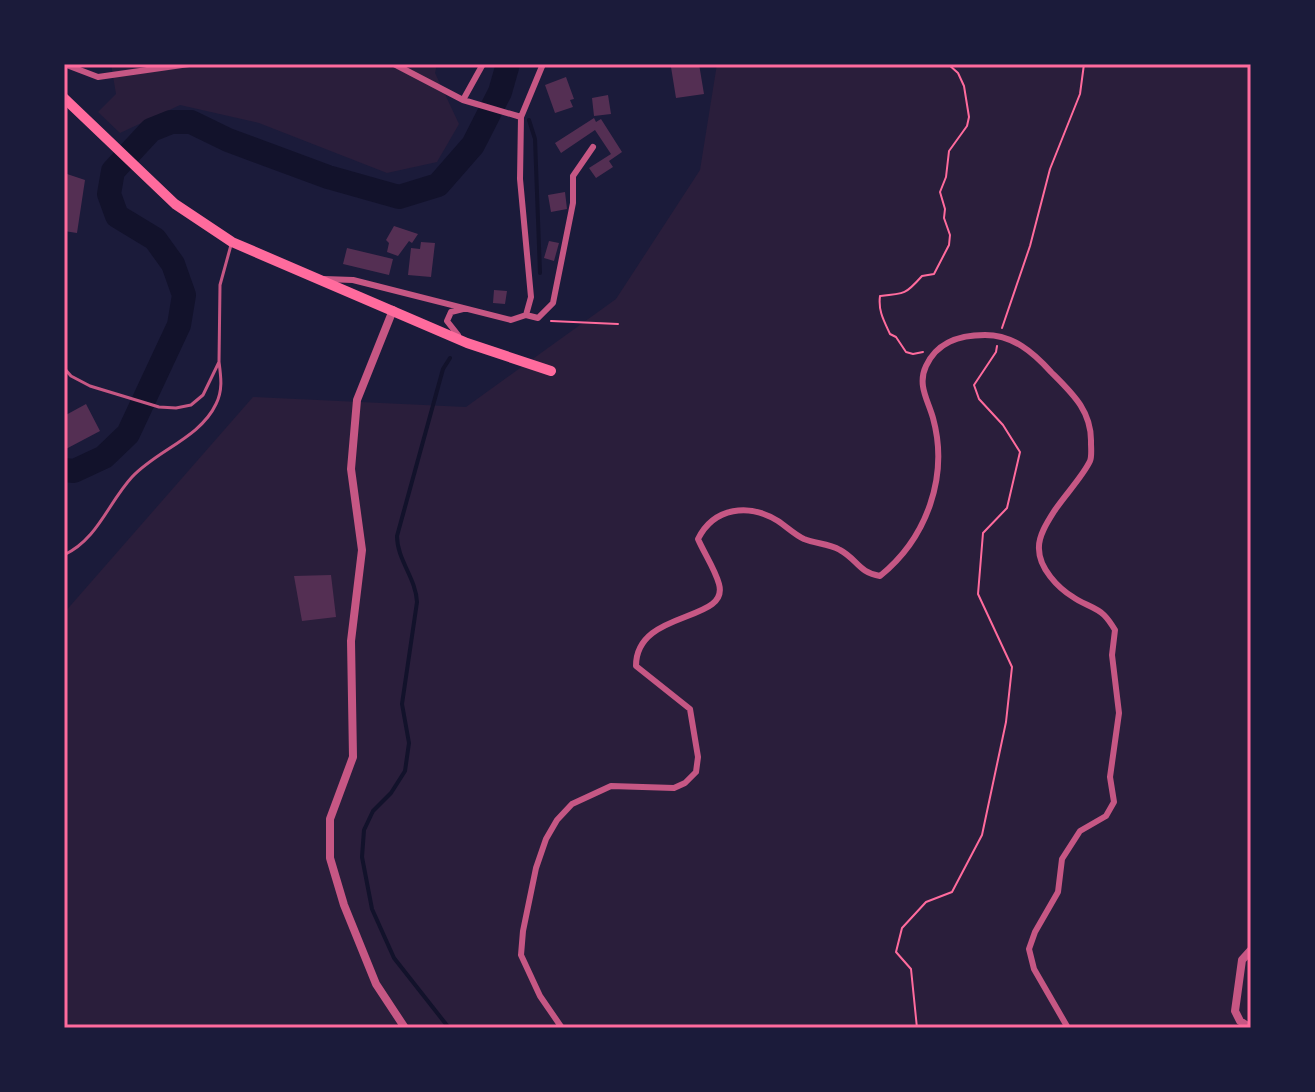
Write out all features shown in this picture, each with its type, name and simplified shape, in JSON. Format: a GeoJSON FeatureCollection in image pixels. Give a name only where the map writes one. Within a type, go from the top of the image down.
{"type":"FeatureCollection","features":[{"type":"Feature","properties":{"kind":"main road"},"geometry":{"type":"LineString","coordinates":[[64,98],[175,204],[232,242],[467,343],[551,371]]}},
{"type":"Feature","properties":{"kind":"street"},"geometry":{"type":"LineString","coordinates":[[64,64],[98,77],[189,64],[275,64]]}},
{"type":"Feature","properties":{"kind":"street"},"geometry":{"type":"LineString","coordinates":[[394,64],[463,100],[521,117]]}},
{"type":"Feature","properties":{"kind":"street"},"geometry":{"type":"LineString","coordinates":[[463,100],[483,64]]}},
{"type":"Feature","properties":{"kind":"street"},"geometry":{"type":"LineString","coordinates":[[526,315],[531,297],[520,179],[521,117],[543,64]]}},
{"type":"Feature","properties":{"kind":"street"},"geometry":{"type":"LineString","coordinates":[[321,278],[353,280],[511,320],[526,315],[538,318],[553,303],[573,203],[573,176],[593,147]]}},
{"type":"Feature","properties":{"kind":"street"},"geometry":{"type":"LineString","coordinates":[[402,293],[357,400],[351,469],[362,550],[351,641],[353,757],[330,819],[330,858],[344,905],[376,984],[405,1028]]}},
{"type":"Feature","properties":{"kind":"street"},"geometry":{"type":"LineString","coordinates":[[466,309],[451,312],[447,321],[451,330],[467,343]]}},
{"type":"Feature","properties":{"kind":"street"},"geometry":{"type":"LineString","coordinates":[[562,1028],[540,996],[521,955],[536,868],[546,839],[557,820],[572,804],[611,786],[674,788],[685,783],[696,772],[698,757],[690,709],[636,666],[636,652],[646,638],[665,624],[710,608],[719,597],[720,586],[698,539],[703,529],[713,518],[750,510],[775,519],[803,539],[826,543],[843,551],[867,574],[880,576],[907,549],[935,491],[940,468],[938,449],[921,383],[932,352],[945,342],[974,335],[1000,335],[1018,343],[1040,360],[1076,398],[1092,426],[1091,460],[1046,525],[1039,550],[1048,575],[1071,597],[1103,613],[1115,630],[1112,655],[1119,713],[1110,777],[1114,802],[1106,816],[1080,831],[1062,859],[1058,892],[1029,949],[1034,969],[1068,1028]]}},
{"type":"Feature","properties":{"kind":"street"},"geometry":{"type":"LineString","coordinates":[[1251,950],[1242,960],[1235,1011],[1240,1021],[1251,1028]]}},
{"type":"Feature","properties":{"kind":"lane"},"geometry":{"type":"LineString","coordinates":[[64,555],[76,549],[97,530],[111,503],[135,474],[206,419],[217,404],[222,386],[219,362],[220,285],[232,242]]}},
{"type":"Feature","properties":{"kind":"lane"},"geometry":{"type":"LineString","coordinates":[[64,301],[64,326]]}},
{"type":"Feature","properties":{"kind":"lane"},"geometry":{"type":"LineString","coordinates":[[64,368],[71,376],[90,386],[159,407],[176,408],[191,405],[203,395],[219,362]]}},
{"type":"Feature","properties":{"kind":"path"},"geometry":{"type":"LineString","coordinates":[[932,352],[906,352],[896,337],[890,334],[879,302],[880,296],[904,294],[922,276],[934,274],[949,245],[950,235],[940,192],[946,177],[949,151],[967,126],[969,117],[964,86],[958,73],[948,64]]}},
{"type":"Feature","properties":{"kind":"path"},"geometry":{"type":"LineString","coordinates":[[917,1028],[911,969],[896,952],[902,928],[926,902],[952,892],[982,835],[1006,722],[1012,667],[978,594],[983,533],[1007,508],[1020,452],[1003,425],[979,399],[974,385],[996,352],[1030,246],[1050,169],[1080,94],[1084,64]]}},
{"type":"Feature","properties":{"kind":"path"},"geometry":{"type":"LineString","coordinates":[[538,318],[618,324]]}},
{"type":"Feature","properties":{"kind":"shaded area"},"geometry":{"type":"Polygon","coordinates":[[[111,64],[437,64],[435,73],[459,124],[437,162],[387,173],[259,123],[180,105],[120,133],[98,112],[116,94],[111,64]]]}},
{"type":"Feature","properties":{"kind":"shaded area"},"geometry":{"type":"Polygon","coordinates":[[[717,64],[1251,64],[1251,1028],[64,1028],[64,613],[253,397],[466,407],[616,299],[700,170],[717,64]]]}},
{"type":"Feature","properties":{"kind":"building"},"geometry":{"type":"Polygon","coordinates":[[[699,64],[704,94],[676,98],[671,67],[699,64]]]}},
{"type":"Feature","properties":{"kind":"building"},"geometry":{"type":"Polygon","coordinates":[[[566,77],[574,99],[570,100],[573,107],[555,113],[545,85],[566,77]]]}},
{"type":"Feature","properties":{"kind":"building"},"geometry":{"type":"Polygon","coordinates":[[[608,95],[611,114],[594,116],[592,98],[608,95]]]}},
{"type":"Feature","properties":{"kind":"building"},"geometry":{"type":"Polygon","coordinates":[[[594,118],[596,122],[601,119],[622,152],[609,161],[613,167],[596,178],[589,168],[611,154],[595,130],[561,153],[555,143],[594,118]]]}},
{"type":"Feature","properties":{"kind":"building"},"geometry":{"type":"Polygon","coordinates":[[[64,175],[85,180],[77,233],[64,231],[64,175]]]}},
{"type":"Feature","properties":{"kind":"building"},"geometry":{"type":"Polygon","coordinates":[[[565,192],[567,209],[551,212],[548,195],[565,192]]]}},
{"type":"Feature","properties":{"kind":"building"},"geometry":{"type":"Polygon","coordinates":[[[394,226],[418,234],[398,256],[387,252],[389,243],[386,240],[394,226]]]}},
{"type":"Feature","properties":{"kind":"building"},"geometry":{"type":"Polygon","coordinates":[[[549,241],[559,243],[554,261],[544,258],[549,241]]]}},
{"type":"Feature","properties":{"kind":"building"},"geometry":{"type":"Polygon","coordinates":[[[421,242],[435,243],[431,277],[408,275],[411,248],[420,249],[421,242]]]}},
{"type":"Feature","properties":{"kind":"building"},"geometry":{"type":"Polygon","coordinates":[[[347,248],[393,259],[389,275],[343,264],[347,248]]]}},
{"type":"Feature","properties":{"kind":"building"},"geometry":{"type":"Polygon","coordinates":[[[494,290],[507,291],[505,304],[493,303],[494,290]]]}},
{"type":"Feature","properties":{"kind":"building"},"geometry":{"type":"Polygon","coordinates":[[[86,404],[100,431],[64,450],[64,416],[86,404]]]}},
{"type":"Feature","properties":{"kind":"building"},"geometry":{"type":"Polygon","coordinates":[[[331,575],[336,617],[302,621],[294,576],[331,575]]]}},
{"type":"Feature","properties":{"kind":"waterway"},"geometry":{"type":"LineString","coordinates":[[64,470],[74,471],[104,457],[128,434],[179,325],[184,295],[173,264],[155,239],[117,216],[109,194],[113,171],[151,130],[171,122],[191,122],[228,140],[328,177],[399,197],[438,185],[473,145],[500,92],[508,64]]}},
{"type":"Feature","properties":{"kind":"waterway"},"geometry":{"type":"LineString","coordinates":[[500,92],[509,96]]}},
{"type":"Feature","properties":{"kind":"waterway"},"geometry":{"type":"LineString","coordinates":[[529,120],[535,139],[540,273]]}},
{"type":"Feature","properties":{"kind":"waterway"},"geometry":{"type":"LineString","coordinates":[[449,1028],[394,958],[372,909],[362,857],[364,830],[373,811],[391,793],[405,771],[409,743],[402,704],[417,602],[397,536],[443,369],[450,358]]}}]}
